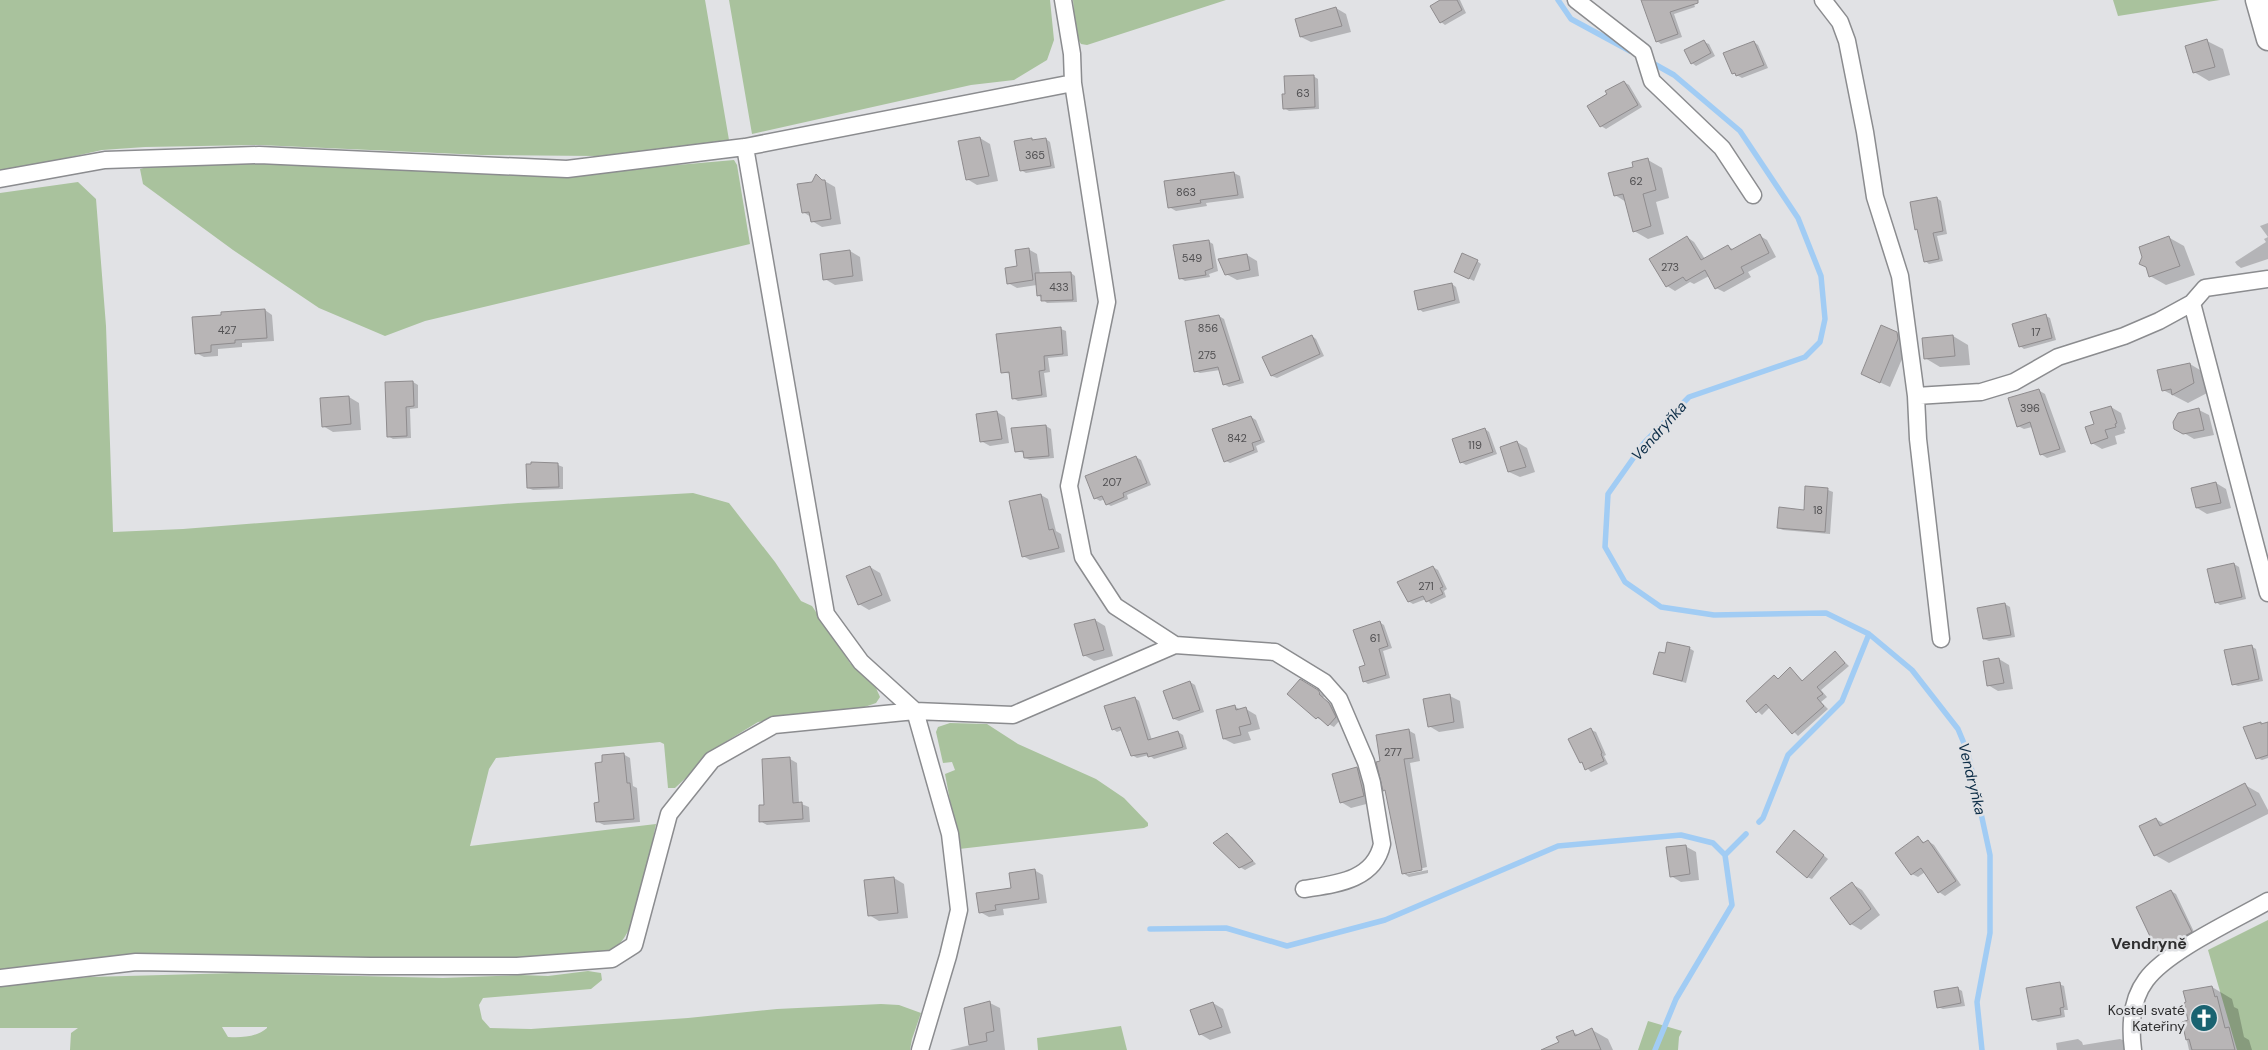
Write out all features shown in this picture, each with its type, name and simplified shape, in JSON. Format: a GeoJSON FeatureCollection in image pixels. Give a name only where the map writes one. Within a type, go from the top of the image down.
{"type":"FeatureCollection","features":[{"type":"Feature","properties":{"kind":"street"},"geometry":{"type":"LineString","coordinates":[[1063,0],[1072,54],[1073,83],[1106,302],[1069,486],[1084,557],[1115,606],[1176,645]]}},
{"type":"Feature","properties":{"kind":"street"},"geometry":{"type":"LineString","coordinates":[[1576,0],[1643,52],[1652,81],[1722,148],[1753,196]]}},
{"type":"Feature","properties":{"kind":"street"},"geometry":{"type":"LineString","coordinates":[[1823,0],[1840,22],[1847,42],[1876,197],[1900,276],[1916,396],[1918,438],[1941,639]]}},
{"type":"Feature","properties":{"kind":"street"},"geometry":{"type":"LineString","coordinates":[[2257,0],[2268,39]]}},
{"type":"Feature","properties":{"kind":"street"},"geometry":{"type":"LineString","coordinates":[[0,179],[105,160],[259,155],[567,169],[745,147],[1073,83]]}},
{"type":"Feature","properties":{"kind":"street"},"geometry":{"type":"LineString","coordinates":[[745,147],[826,614],[861,662],[915,711],[950,834],[959,910],[920,1050]]}},
{"type":"Feature","properties":{"kind":"street"},"geometry":{"type":"LineString","coordinates":[[1916,396],[1981,392],[2014,382],[2058,357],[2124,336],[2159,321],[2192,303],[2205,288],[2268,280]]}},
{"type":"Feature","properties":{"kind":"street"},"geometry":{"type":"LineString","coordinates":[[2192,303],[2268,593]]}},
{"type":"Feature","properties":{"kind":"street"},"geometry":{"type":"LineString","coordinates":[[0,978],[136,962],[370,966],[518,966],[612,959],[634,944],[669,814],[712,760],[774,725],[915,711],[1013,715],[1176,645],[1275,652],[1324,682],[1339,698],[1366,762],[1372,783],[1382,844],[1380,853],[1373,865],[1362,874],[1346,882],[1304,889]]}},
{"type":"Feature","properties":{"kind":"street"},"geometry":{"type":"LineString","coordinates":[[2134,1050],[2131,1035],[2134,1004],[2145,980],[2162,963],[2185,948],[2268,901]]}},
{"type":"Feature","properties":{"kind":"green space"},"geometry":{"type":"Polygon","coordinates":[[[0,0],[705,0],[729,140],[598,156],[482,155],[259,145],[145,147],[102,150],[0,173],[0,0]]]}},
{"type":"Feature","properties":{"kind":"green space"},"geometry":{"type":"Polygon","coordinates":[[[729,0],[1050,0],[1054,40],[1047,60],[1014,80],[971,85],[752,134],[729,0]]]}},
{"type":"Feature","properties":{"kind":"green space"},"geometry":{"type":"Polygon","coordinates":[[[1073,0],[1226,0],[1087,45],[1081,44],[1076,36],[1073,0]]]}},
{"type":"Feature","properties":{"kind":"green space"},"geometry":{"type":"Polygon","coordinates":[[[2113,0],[2220,0],[2118,16],[2113,0]]]}},
{"type":"Feature","properties":{"kind":"green space"},"geometry":{"type":"Polygon","coordinates":[[[734,160],[737,165],[750,244],[425,321],[385,336],[319,308],[233,250],[143,184],[140,169],[158,164],[192,161],[587,173],[734,160]]]}},
{"type":"Feature","properties":{"kind":"green space"},"geometry":{"type":"Polygon","coordinates":[[[78,182],[96,199],[106,326],[113,532],[183,529],[518,503],[693,493],[729,503],[775,562],[801,601],[812,606],[850,663],[876,688],[880,697],[876,703],[856,710],[758,722],[722,744],[675,788],[668,788],[664,744],[660,742],[496,758],[489,769],[470,846],[656,824],[643,886],[627,933],[615,947],[595,957],[0,971],[0,193],[78,182]]]}},
{"type":"Feature","properties":{"kind":"green space"},"geometry":{"type":"Polygon","coordinates":[[[950,723],[987,724],[1018,744],[1096,779],[1124,798],[1148,823],[1148,826],[1144,828],[959,849],[945,774],[955,770],[952,762],[943,763],[936,732],[938,727],[950,723]]]}},
{"type":"Feature","properties":{"kind":"green space"},"geometry":{"type":"Polygon","coordinates":[[[2268,920],[2268,1050],[2237,1050],[2208,950],[2268,920]]]}},
{"type":"Feature","properties":{"kind":"green space"},"geometry":{"type":"Polygon","coordinates":[[[588,971],[601,973],[602,980],[591,989],[483,998],[479,1005],[482,1019],[490,1028],[531,1029],[688,1018],[777,1009],[881,1004],[899,1005],[921,1013],[910,1050],[70,1050],[71,1033],[78,1028],[0,1028],[0,986],[89,977],[237,973],[443,978],[521,975],[548,976],[588,971]],[[222,1027],[228,1037],[238,1037],[254,1035],[267,1027],[222,1027]]]}},
{"type":"Feature","properties":{"kind":"green space"},"geometry":{"type":"Polygon","coordinates":[[[1648,1021],[1682,1031],[1679,1037],[1678,1050],[1638,1050],[1648,1021]]]}},
{"type":"Feature","properties":{"kind":"green space"},"geometry":{"type":"Polygon","coordinates":[[[1121,1026],[1127,1050],[1038,1050],[1037,1038],[1121,1026]]]}},
{"type":"Feature","properties":{"kind":"building"},"geometry":{"type":"Polygon","coordinates":[[[1440,0],[1457,0],[1462,10],[1440,23],[1430,6],[1440,0]]]}},
{"type":"Feature","properties":{"kind":"building"},"geometry":{"type":"Polygon","coordinates":[[[1641,0],[1698,0],[1698,3],[1670,12],[1678,34],[1656,42],[1641,0]]]}},
{"type":"Feature","properties":{"kind":"building"},"geometry":{"type":"Polygon","coordinates":[[[1336,7],[1342,26],[1300,37],[1295,19],[1336,7]]]}},
{"type":"Feature","properties":{"kind":"building"},"geometry":{"type":"Polygon","coordinates":[[[2207,39],[2215,67],[2193,73],[2185,46],[2207,39]]]}},
{"type":"Feature","properties":{"kind":"building"},"geometry":{"type":"Polygon","coordinates":[[[1704,40],[1711,53],[1691,64],[1684,50],[1704,40]]]}},
{"type":"Feature","properties":{"kind":"building"},"geometry":{"type":"Polygon","coordinates":[[[1754,41],[1764,65],[1736,76],[1735,73],[1732,74],[1723,53],[1754,41]]]}},
{"type":"Feature","properties":{"kind":"building"},"geometry":{"type":"Polygon","coordinates":[[[1314,75],[1315,107],[1283,109],[1282,94],[1285,94],[1284,76],[1314,75]]]}},
{"type":"Feature","properties":{"kind":"building"},"geometry":{"type":"Polygon","coordinates":[[[1624,81],[1638,105],[1600,127],[1587,106],[1607,94],[1605,91],[1624,81]]]}},
{"type":"Feature","properties":{"kind":"building"},"geometry":{"type":"Polygon","coordinates":[[[980,137],[989,176],[966,180],[958,141],[980,137]]]}},
{"type":"Feature","properties":{"kind":"building"},"geometry":{"type":"Polygon","coordinates":[[[1032,138],[1032,140],[1046,138],[1051,166],[1020,171],[1014,141],[1032,138]]]}},
{"type":"Feature","properties":{"kind":"building"},"geometry":{"type":"Polygon","coordinates":[[[1648,158],[1656,190],[1643,194],[1651,226],[1633,232],[1623,194],[1614,196],[1608,173],[1633,167],[1632,162],[1648,158]]]}},
{"type":"Feature","properties":{"kind":"building"},"geometry":{"type":"Polygon","coordinates":[[[1234,172],[1238,195],[1200,200],[1201,203],[1168,208],[1164,181],[1234,172]]]}},
{"type":"Feature","properties":{"kind":"building"},"geometry":{"type":"Polygon","coordinates":[[[816,174],[822,180],[825,180],[831,219],[811,222],[809,212],[802,213],[797,184],[812,182],[816,174]]]}},
{"type":"Feature","properties":{"kind":"building"},"geometry":{"type":"Polygon","coordinates":[[[1937,197],[1943,231],[1933,233],[1939,259],[1924,262],[1910,202],[1937,197]]]}},
{"type":"Feature","properties":{"kind":"building"},"geometry":{"type":"Polygon","coordinates":[[[1760,234],[1769,253],[1741,267],[1744,273],[1715,289],[1705,270],[1686,281],[1683,277],[1666,287],[1649,259],[1687,236],[1701,260],[1728,245],[1731,250],[1760,234]]]}},
{"type":"Feature","properties":{"kind":"building"},"geometry":{"type":"Polygon","coordinates":[[[2169,236],[2180,266],[2149,277],[2146,267],[2139,264],[2142,257],[2139,247],[2169,236]]]}},
{"type":"Feature","properties":{"kind":"building"},"geometry":{"type":"Polygon","coordinates":[[[1209,240],[1213,268],[1205,271],[1206,275],[1179,279],[1173,245],[1209,240]]]}},
{"type":"Feature","properties":{"kind":"building"},"geometry":{"type":"Polygon","coordinates":[[[1029,248],[1033,280],[1007,284],[1005,268],[1017,266],[1015,250],[1029,248]]]}},
{"type":"Feature","properties":{"kind":"building"},"geometry":{"type":"Polygon","coordinates":[[[850,250],[853,276],[823,280],[820,254],[850,250]]]}},
{"type":"Feature","properties":{"kind":"building"},"geometry":{"type":"Polygon","coordinates":[[[1462,253],[1478,260],[1469,279],[1454,272],[1462,253]]]}},
{"type":"Feature","properties":{"kind":"building"},"geometry":{"type":"Polygon","coordinates":[[[1247,254],[1250,270],[1225,275],[1218,259],[1247,254]]]}},
{"type":"Feature","properties":{"kind":"building"},"geometry":{"type":"Polygon","coordinates":[[[1071,272],[1073,300],[1041,301],[1041,295],[1037,296],[1035,273],[1071,272]]]}},
{"type":"Feature","properties":{"kind":"building"},"geometry":{"type":"Polygon","coordinates":[[[1452,283],[1455,300],[1418,310],[1414,291],[1452,283]]]}},
{"type":"Feature","properties":{"kind":"building"},"geometry":{"type":"Polygon","coordinates":[[[265,309],[267,338],[235,340],[235,343],[211,345],[211,352],[195,354],[192,317],[221,315],[221,312],[265,309]]]}},
{"type":"Feature","properties":{"kind":"building"},"geometry":{"type":"Polygon","coordinates":[[[2046,314],[2052,338],[2019,347],[2012,324],[2046,314]]]}},
{"type":"Feature","properties":{"kind":"building"},"geometry":{"type":"Polygon","coordinates":[[[1219,315],[1240,380],[1223,385],[1218,367],[1194,372],[1185,321],[1219,315]]]}},
{"type":"Feature","properties":{"kind":"building"},"geometry":{"type":"Polygon","coordinates":[[[1881,325],[1897,332],[1898,339],[1880,383],[1861,374],[1881,325]]]}},
{"type":"Feature","properties":{"kind":"building"},"geometry":{"type":"Polygon","coordinates":[[[1061,327],[1063,354],[1044,356],[1045,370],[1039,371],[1042,395],[1012,399],[1009,372],[1001,373],[996,334],[1061,327]]]}},
{"type":"Feature","properties":{"kind":"building"},"geometry":{"type":"Polygon","coordinates":[[[1312,335],[1320,354],[1271,376],[1262,357],[1312,335]]]}},
{"type":"Feature","properties":{"kind":"building"},"geometry":{"type":"Polygon","coordinates":[[[1953,335],[1955,356],[1924,359],[1922,338],[1953,335]]]}},
{"type":"Feature","properties":{"kind":"building"},"geometry":{"type":"Polygon","coordinates":[[[2190,363],[2194,383],[2172,395],[2171,389],[2162,391],[2157,370],[2190,363]]]}},
{"type":"Feature","properties":{"kind":"building"},"geometry":{"type":"Polygon","coordinates":[[[413,381],[414,406],[406,407],[407,436],[387,437],[385,382],[413,381]]]}},
{"type":"Feature","properties":{"kind":"building"},"geometry":{"type":"Polygon","coordinates":[[[2039,389],[2060,449],[2040,455],[2030,422],[2017,427],[2008,398],[2039,389]]]}},
{"type":"Feature","properties":{"kind":"building"},"geometry":{"type":"Polygon","coordinates":[[[349,396],[351,424],[322,427],[320,398],[349,396]]]}},
{"type":"Feature","properties":{"kind":"building"},"geometry":{"type":"Polygon","coordinates":[[[2111,406],[2117,423],[2115,424],[2116,427],[2105,430],[2108,438],[2091,444],[2085,427],[2094,424],[2090,412],[2111,406]]]}},
{"type":"Feature","properties":{"kind":"building"},"geometry":{"type":"Polygon","coordinates":[[[2199,408],[2204,430],[2183,434],[2174,429],[2173,422],[2178,413],[2199,408]]]}},
{"type":"Feature","properties":{"kind":"building"},"geometry":{"type":"Polygon","coordinates":[[[997,411],[1002,439],[980,442],[976,414],[997,411]]]}},
{"type":"Feature","properties":{"kind":"building"},"geometry":{"type":"Polygon","coordinates":[[[1251,416],[1261,440],[1252,443],[1254,450],[1224,462],[1212,429],[1251,416]]]}},
{"type":"Feature","properties":{"kind":"building"},"geometry":{"type":"Polygon","coordinates":[[[1046,425],[1049,456],[1024,458],[1023,451],[1015,452],[1011,428],[1046,425]]]}},
{"type":"Feature","properties":{"kind":"building"},"geometry":{"type":"Polygon","coordinates":[[[1485,428],[1493,452],[1460,463],[1452,439],[1485,428]]]}},
{"type":"Feature","properties":{"kind":"building"},"geometry":{"type":"Polygon","coordinates":[[[1517,441],[1526,467],[1508,472],[1500,447],[1517,441]]]}},
{"type":"Feature","properties":{"kind":"building"},"geometry":{"type":"Polygon","coordinates":[[[1136,456],[1147,483],[1123,493],[1124,497],[1106,505],[1102,496],[1094,499],[1085,476],[1136,456]]]}},
{"type":"Feature","properties":{"kind":"building"},"geometry":{"type":"Polygon","coordinates":[[[531,462],[558,463],[559,487],[527,488],[526,464],[531,464],[531,462]]]}},
{"type":"Feature","properties":{"kind":"building"},"geometry":{"type":"Polygon","coordinates":[[[2216,482],[2221,503],[2196,508],[2191,488],[2216,482]]]}},
{"type":"Feature","properties":{"kind":"building"},"geometry":{"type":"Polygon","coordinates":[[[1805,486],[1828,488],[1825,532],[1777,528],[1779,507],[1804,510],[1805,486]]]}},
{"type":"Feature","properties":{"kind":"building"},"geometry":{"type":"Polygon","coordinates":[[[1041,494],[1049,530],[1053,529],[1059,548],[1022,557],[1009,501],[1041,494]]]}},
{"type":"Feature","properties":{"kind":"building"},"geometry":{"type":"Polygon","coordinates":[[[2234,563],[2242,597],[2215,603],[2207,569],[2234,563]]]}},
{"type":"Feature","properties":{"kind":"building"},"geometry":{"type":"Polygon","coordinates":[[[870,566],[882,595],[858,605],[846,576],[870,566]]]}},
{"type":"Feature","properties":{"kind":"building"},"geometry":{"type":"Polygon","coordinates":[[[1433,566],[1443,587],[1440,588],[1443,594],[1426,602],[1423,596],[1408,602],[1397,582],[1433,566]]]}},
{"type":"Feature","properties":{"kind":"building"},"geometry":{"type":"Polygon","coordinates":[[[2005,603],[2011,635],[1983,639],[1977,608],[2005,603]]]}},
{"type":"Feature","properties":{"kind":"building"},"geometry":{"type":"Polygon","coordinates":[[[1095,619],[1104,650],[1083,656],[1074,624],[1095,619]]]}},
{"type":"Feature","properties":{"kind":"building"},"geometry":{"type":"Polygon","coordinates":[[[1380,621],[1388,646],[1379,649],[1386,675],[1363,682],[1359,667],[1365,665],[1353,630],[1380,621]]]}},
{"type":"Feature","properties":{"kind":"building"},"geometry":{"type":"Polygon","coordinates":[[[1667,642],[1690,647],[1682,681],[1653,674],[1659,652],[1665,653],[1667,642]]]}},
{"type":"Feature","properties":{"kind":"building"},"geometry":{"type":"Polygon","coordinates":[[[2252,645],[2259,679],[2232,685],[2224,650],[2252,645]]]}},
{"type":"Feature","properties":{"kind":"building"},"geometry":{"type":"Polygon","coordinates":[[[1835,651],[1845,663],[1817,687],[1823,694],[1817,698],[1824,706],[1792,734],[1766,704],[1756,713],[1746,701],[1774,675],[1778,679],[1790,667],[1802,681],[1835,651]]]}},
{"type":"Feature","properties":{"kind":"building"},"geometry":{"type":"Polygon","coordinates":[[[1999,658],[2004,683],[1987,686],[1983,661],[1999,658]]]}},
{"type":"Feature","properties":{"kind":"building"},"geometry":{"type":"Polygon","coordinates":[[[1300,679],[1318,690],[1319,694],[1329,703],[1336,717],[1328,726],[1318,717],[1316,719],[1287,694],[1300,679]]]}},
{"type":"Feature","properties":{"kind":"building"},"geometry":{"type":"Polygon","coordinates":[[[1190,681],[1200,710],[1173,719],[1163,691],[1190,681]]]}},
{"type":"Feature","properties":{"kind":"building"},"geometry":{"type":"Polygon","coordinates":[[[1450,694],[1454,722],[1428,727],[1423,699],[1450,694]]]}},
{"type":"Feature","properties":{"kind":"building"},"geometry":{"type":"Polygon","coordinates":[[[1135,697],[1148,740],[1178,731],[1183,747],[1148,757],[1147,753],[1131,756],[1120,727],[1112,730],[1104,706],[1135,697]]]}},
{"type":"Feature","properties":{"kind":"building"},"geometry":{"type":"Polygon","coordinates":[[[1235,705],[1236,710],[1246,707],[1251,724],[1239,727],[1241,735],[1223,739],[1216,710],[1235,705]]]}},
{"type":"Feature","properties":{"kind":"building"},"geometry":{"type":"Polygon","coordinates":[[[2261,722],[2261,724],[2268,722],[2268,755],[2256,759],[2243,727],[2261,722]]]}},
{"type":"Feature","properties":{"kind":"building"},"geometry":{"type":"Polygon","coordinates":[[[1591,728],[1604,761],[1585,770],[1568,739],[1591,728]]]}},
{"type":"Feature","properties":{"kind":"building"},"geometry":{"type":"Polygon","coordinates":[[[1409,729],[1413,758],[1404,759],[1422,870],[1402,874],[1385,790],[1383,791],[1376,762],[1380,761],[1376,735],[1409,729]]]}},
{"type":"Feature","properties":{"kind":"building"},"geometry":{"type":"Polygon","coordinates":[[[624,753],[627,783],[630,783],[634,819],[596,822],[594,803],[599,802],[595,763],[602,762],[602,755],[624,753]]]}},
{"type":"Feature","properties":{"kind":"building"},"geometry":{"type":"Polygon","coordinates":[[[790,757],[793,803],[802,802],[803,819],[759,822],[759,805],[764,805],[762,759],[790,757]]]}},
{"type":"Feature","properties":{"kind":"building"},"geometry":{"type":"Polygon","coordinates":[[[1357,767],[1364,796],[1340,803],[1332,774],[1357,767]]]}},
{"type":"Feature","properties":{"kind":"building"},"geometry":{"type":"Polygon","coordinates":[[[2245,783],[2256,805],[2154,856],[2139,826],[2156,818],[2160,826],[2245,783]]]}},
{"type":"Feature","properties":{"kind":"building"},"geometry":{"type":"Polygon","coordinates":[[[1794,830],[1824,855],[1807,878],[1776,852],[1794,830]]]}},
{"type":"Feature","properties":{"kind":"building"},"geometry":{"type":"Polygon","coordinates":[[[1227,833],[1253,861],[1239,868],[1213,843],[1227,833]]]}},
{"type":"Feature","properties":{"kind":"building"},"geometry":{"type":"Polygon","coordinates":[[[1918,836],[1923,843],[1928,840],[1956,881],[1938,893],[1921,868],[1911,875],[1895,853],[1918,836]]]}},
{"type":"Feature","properties":{"kind":"building"},"geometry":{"type":"Polygon","coordinates":[[[1686,845],[1690,874],[1670,877],[1666,847],[1686,845]]]}},
{"type":"Feature","properties":{"kind":"building"},"geometry":{"type":"Polygon","coordinates":[[[1035,869],[1039,899],[995,905],[996,910],[979,913],[976,893],[1011,888],[1009,873],[1035,869]]]}},
{"type":"Feature","properties":{"kind":"building"},"geometry":{"type":"Polygon","coordinates":[[[894,877],[898,913],[868,916],[864,880],[894,877]]]}},
{"type":"Feature","properties":{"kind":"building"},"geometry":{"type":"Polygon","coordinates":[[[1852,882],[1871,909],[1850,925],[1830,898],[1852,882]]]}},
{"type":"Feature","properties":{"kind":"building"},"geometry":{"type":"Polygon","coordinates":[[[2171,890],[2192,932],[2157,951],[2136,907],[2171,890]]]}},
{"type":"Feature","properties":{"kind":"building"},"geometry":{"type":"Polygon","coordinates":[[[2060,982],[2064,1007],[2060,1008],[2061,1015],[2032,1020],[2026,988],[2060,982]]]}},
{"type":"Feature","properties":{"kind":"building","name":"Kostel svaté Kateřiny"},"geometry":{"type":"Polygon","coordinates":[[[2212,986],[2215,997],[2217,996],[2225,1028],[2229,1027],[2235,1050],[2192,1050],[2189,1039],[2186,1040],[2182,1022],[2188,1020],[2183,991],[2212,986]]]}},
{"type":"Feature","properties":{"kind":"building"},"geometry":{"type":"Polygon","coordinates":[[[1958,987],[1961,1003],[1937,1008],[1934,991],[1958,987]]]}},
{"type":"Feature","properties":{"kind":"building"},"geometry":{"type":"Polygon","coordinates":[[[990,1001],[994,1031],[986,1033],[987,1041],[969,1045],[964,1008],[990,1001]]]}},
{"type":"Feature","properties":{"kind":"building"},"geometry":{"type":"Polygon","coordinates":[[[1213,1002],[1222,1027],[1199,1035],[1190,1010],[1213,1002]]]}},
{"type":"Feature","properties":{"kind":"building"},"geometry":{"type":"Polygon","coordinates":[[[1592,1028],[1601,1050],[1541,1050],[1559,1042],[1556,1037],[1573,1030],[1575,1036],[1592,1028]]]}},
{"type":"Feature","properties":{"kind":"waterway","name":"Vendryňka"},"geometry":{"type":"LineString","coordinates":[[1558,0],[1571,19],[1630,51]]}},
{"type":"Feature","properties":{"kind":"waterway","name":"Vendryňka"},"geometry":{"type":"LineString","coordinates":[[1649,61],[1674,75],[1740,131],[1798,218],[1821,276],[1825,319],[1820,342],[1805,357],[1689,397],[1644,443],[1608,494],[1605,547],[1625,582],[1661,607],[1714,615],[1826,613],[1869,634],[1912,670],[1958,729],[1968,753],[1990,855],[1990,933],[1977,1002],[1982,1050]]}},
{"type":"Feature","properties":{"kind":"waterway"},"geometry":{"type":"LineString","coordinates":[[1759,822],[1763,818],[1788,755],[1842,701],[1869,634]]}},
{"type":"Feature","properties":{"kind":"waterway"},"geometry":{"type":"LineString","coordinates":[[1655,1050],[1676,999],[1732,905],[1725,855],[1746,834]]}},
{"type":"Feature","properties":{"kind":"waterway"},"geometry":{"type":"LineString","coordinates":[[1150,929],[1226,928],[1287,946],[1385,920],[1558,846],[1681,835],[1713,843],[1725,855]]}},
{"type":"Feature","properties":{"kind":"place","name":"Kostel svaté Kateřiny"},"geometry":{"type":"Point","coordinates":[2204,1018]}},
{"type":"Feature","properties":{"kind":"district","name":"Vendryně"},"geometry":{"type":"Point","coordinates":[2149,943]}}]}
